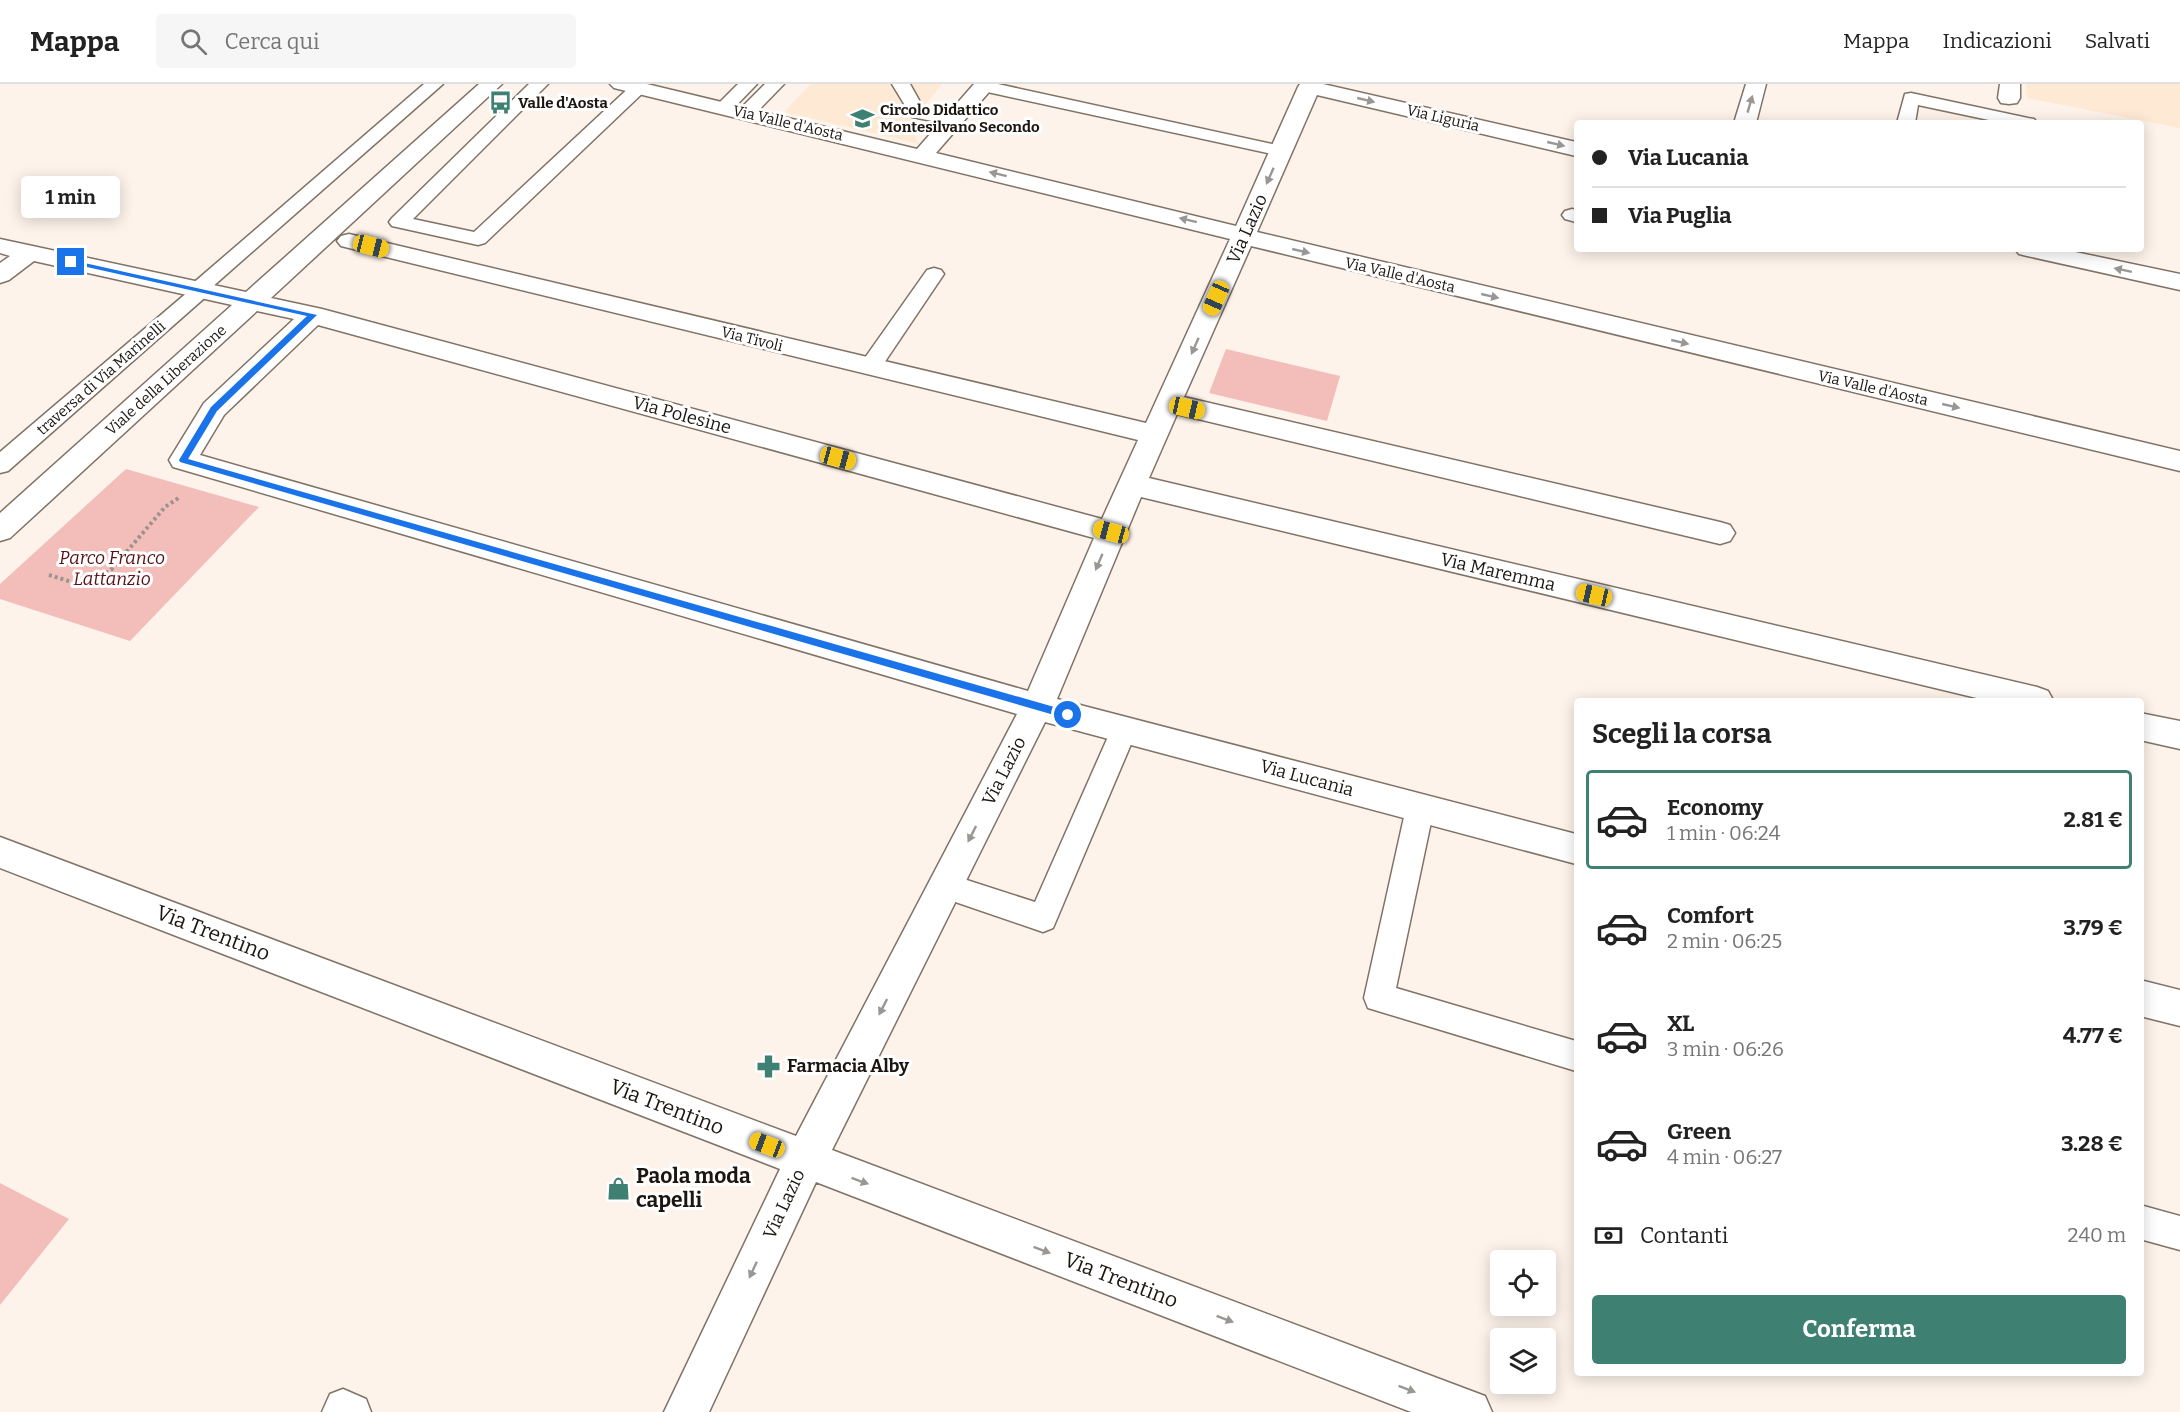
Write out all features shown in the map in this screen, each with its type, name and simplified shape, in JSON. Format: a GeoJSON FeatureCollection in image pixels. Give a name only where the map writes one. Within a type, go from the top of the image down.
{"type":"FeatureCollection","features":[{"type":"Feature","properties":{"kind":"street","name":"Viale della Liberazione"},"geometry":{"type":"LineString","coordinates":[[0,530],[491,84]]}},
{"type":"Feature","properties":{"kind":"street"},"geometry":{"type":"LineString","coordinates":[[1745,120],[1756,84]]}},
{"type":"Feature","properties":{"kind":"street"},"geometry":{"type":"LineString","coordinates":[[923,155],[984,85]]}},
{"type":"Feature","properties":{"kind":"street","name":"Via Lazio"},"geometry":{"type":"LineString","coordinates":[[686,1412],[805,1160],[1037,707],[1111,532],[1134,485],[1310,85]]}},
{"type":"Feature","properties":{"kind":"street","name":"Via Liguria"},"geometry":{"type":"LineString","coordinates":[[1310,85],[1574,149]]}},
{"type":"Feature","properties":{"kind":"street","name":"Via Valle d'Aosta"},"geometry":{"type":"LineString","coordinates":[[630,86],[923,155],[1245,235],[1282,247],[2180,461]]}},
{"type":"Feature","properties":{"kind":"street","name":"Via Tivoli"},"geometry":{"type":"LineString","coordinates":[[349,241],[1155,435]]}},
{"type":"Feature","properties":{"kind":"street","name":"Via Polesine"},"geometry":{"type":"LineString","coordinates":[[0,246],[313,315],[1111,532]]}},
{"type":"Feature","properties":{"kind":"street"},"geometry":{"type":"LineString","coordinates":[[2041,252],[2180,282]]}},
{"type":"Feature","properties":{"kind":"street"},"geometry":{"type":"LineString","coordinates":[[0,275],[29,253]]}},
{"type":"Feature","properties":{"kind":"street","name":"Via Lucania"},"geometry":{"type":"LineString","coordinates":[[313,315],[214,409],[183,460],[1037,707],[1574,848]]}},
{"type":"Feature","properties":{"kind":"street"},"geometry":{"type":"LineString","coordinates":[[1169,403],[1720,533]]}},
{"type":"Feature","properties":{"kind":"street","name":"Via Maremma"},"geometry":{"type":"LineString","coordinates":[[1134,485],[2029,698]]}},
{"type":"Feature","properties":{"kind":"street"},"geometry":{"type":"LineString","coordinates":[[2144,727],[2180,735]]}},
{"type":"Feature","properties":{"kind":"street","name":"Via Trentino"},"geometry":{"type":"LineString","coordinates":[[0,852],[1469,1412]]}},
{"type":"Feature","properties":{"kind":"street"},"geometry":{"type":"LineString","coordinates":[[2144,999],[2180,1008]]}},
{"type":"Feature","properties":{"kind":"lane","name":"traversa di Via Marinelli"},"geometry":{"type":"LineString","coordinates":[[0,465],[434,84]]}},
{"type":"Feature","properties":{"kind":"lane"},"geometry":{"type":"LineString","coordinates":[[539,84],[399,222],[478,239],[630,86]]}},
{"type":"Feature","properties":{"kind":"lane"},"geometry":{"type":"LineString","coordinates":[[724,108],[748,84]]}},
{"type":"Feature","properties":{"kind":"lane"},"geometry":{"type":"LineString","coordinates":[[746,113],[775,84]]}},
{"type":"Feature","properties":{"kind":"lane"},"geometry":{"type":"LineString","coordinates":[[901,84],[918,113],[953,120]]}},
{"type":"Feature","properties":{"kind":"lane"},"geometry":{"type":"LineString","coordinates":[[984,85],[1281,151]]}},
{"type":"Feature","properties":{"kind":"lane"},"geometry":{"type":"LineString","coordinates":[[1907,120],[1911,98],[2009,100],[2026,120]]}},
{"type":"Feature","properties":{"kind":"lane"},"geometry":{"type":"LineString","coordinates":[[870,367],[934,274]]}},
{"type":"Feature","properties":{"kind":"lane"},"geometry":{"type":"LineString","coordinates":[[945,886],[1043,918],[1124,730]]}},
{"type":"Feature","properties":{"kind":"lane"},"geometry":{"type":"LineString","coordinates":[[1420,808],[1379,998],[1574,1055]]}},
{"type":"Feature","properties":{"kind":"lane"},"geometry":{"type":"LineString","coordinates":[[2144,1223],[2180,1233]]}},
{"type":"Feature","properties":{"kind":"lane"},"geometry":{"type":"LineString","coordinates":[[340,1412],[343,1407],[353,1412]]}},
{"type":"Feature","properties":{"kind":"path"},"geometry":{"type":"LineString","coordinates":[[49,575],[75,583],[90,581],[111,570],[165,507],[217,470]]}},
{"type":"Feature","properties":{"kind":"shaded area","name":"Circolo Didattico Montesilvano Secondo"},"geometry":{"type":"Polygon","coordinates":[[[811,84],[942,84],[909,124],[919,144],[784,112],[811,84]]]}},
{"type":"Feature","properties":{"kind":"shaded area"},"geometry":{"type":"Polygon","coordinates":[[[2026,84],[2180,84],[2180,128],[2144,120],[2027,98],[2026,84]]]}},
{"type":"Feature","properties":{"kind":"green space"},"geometry":{"type":"Polygon","coordinates":[[[1226,349],[1340,376],[1327,421],[1209,393],[1226,349]]]}},
{"type":"Feature","properties":{"kind":"green space","name":"Parco Franco Lattanzio"},"geometry":{"type":"Polygon","coordinates":[[[126,469],[259,507],[130,641],[0,599],[0,584],[126,469]]]}},
{"type":"Feature","properties":{"kind":"green space"},"geometry":{"type":"Polygon","coordinates":[[[0,1183],[69,1219],[0,1305],[0,1183]]]}},
{"type":"Feature","properties":{"kind":"place","name":"Valle d'Aosta"},"geometry":{"type":"Point","coordinates":[500,103]}},
{"type":"Feature","properties":{"kind":"place","name":"Circolo Didattico Montesilvano Secondo"},"geometry":{"type":"Point","coordinates":[862,119]}},
{"type":"Feature","properties":{"kind":"place","name":"Farmacia Alby"},"geometry":{"type":"Point","coordinates":[769,1066]}},
{"type":"Feature","properties":{"kind":"place","name":"Paola moda capelli"},"geometry":{"type":"Point","coordinates":[618,1188]}},
{"type":"Feature","properties":{"kind":"route"},"geometry":{"type":"LineString","coordinates":[[71,262],[313,315],[214,409],[183,460],[1068,715]]}}]}
